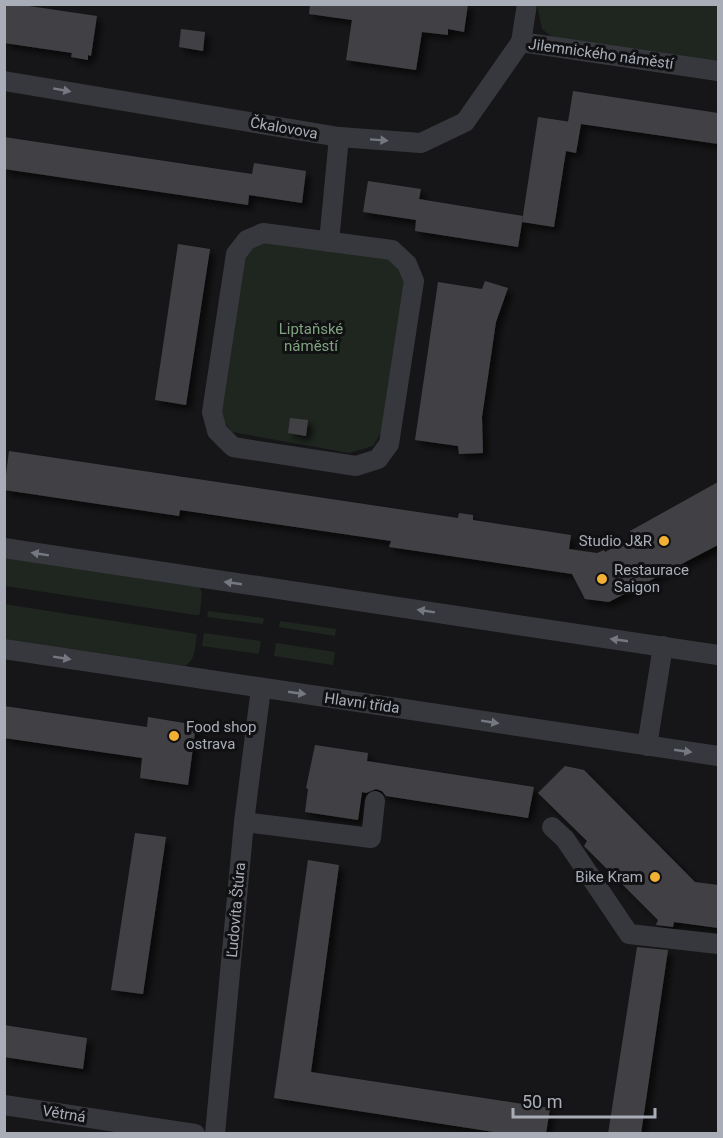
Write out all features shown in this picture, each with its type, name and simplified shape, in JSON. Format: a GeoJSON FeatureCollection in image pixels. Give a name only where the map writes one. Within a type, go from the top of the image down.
{"type":"FeatureCollection","features":[{"type":"Feature","properties":{"kind":"street","name":"Jilemnického náměstí"},"geometry":{"type":"LineString","coordinates":[[527,4],[521,42],[718,71]]}},
{"type":"Feature","properties":{"kind":"street","name":"Čkalovova"},"geometry":{"type":"LineString","coordinates":[[4,81],[339,137],[421,143],[465,122],[521,42]]}},
{"type":"Feature","properties":{"kind":"street"},"geometry":{"type":"LineString","coordinates":[[329,242],[339,137]]}},
{"type":"Feature","properties":{"kind":"street"},"geometry":{"type":"LineString","coordinates":[[263,233],[329,242],[392,250],[407,264],[414,281],[389,444],[378,459],[356,466],[233,447],[217,431],[212,412],[236,254],[247,240],[263,233]]}},
{"type":"Feature","properties":{"kind":"street"},"geometry":{"type":"LineString","coordinates":[[4,548],[718,655]]}},
{"type":"Feature","properties":{"kind":"street"},"geometry":{"type":"LineString","coordinates":[[647,746],[663,646]]}},
{"type":"Feature","properties":{"kind":"street","name":"Hlavní třída"},"geometry":{"type":"LineString","coordinates":[[4,650],[718,756]]}},
{"type":"Feature","properties":{"kind":"street","name":"Ľudovíta Štúra"},"geometry":{"type":"LineString","coordinates":[[215,1134],[244,822],[261,688]]}},
{"type":"Feature","properties":{"kind":"street"},"geometry":{"type":"LineString","coordinates":[[244,822],[371,838],[375,801]]}},
{"type":"Feature","properties":{"kind":"street"},"geometry":{"type":"LineString","coordinates":[[552,827],[565,839],[629,934],[718,944]]}},
{"type":"Feature","properties":{"kind":"street","name":"Větrná"},"geometry":{"type":"LineString","coordinates":[[4,1105],[195,1134]]}},
{"type":"Feature","properties":{"kind":"green space"},"geometry":{"type":"Polygon","coordinates":[[[537,5],[718,5],[718,62],[552,37],[542,29],[537,5]]]}},
{"type":"Feature","properties":{"kind":"green space","name":"Liptaňské náměstí"},"geometry":{"type":"Polygon","coordinates":[[[265,237],[382,254],[406,276],[382,431],[373,446],[349,453],[232,432],[222,419],[217,400],[239,258],[265,237]]]}},
{"type":"Feature","properties":{"kind":"green space"},"geometry":{"type":"Polygon","coordinates":[[[4,557],[200,587],[202,593],[200,612],[199,615],[195,615],[5,586],[4,557]]]}},
{"type":"Feature","properties":{"kind":"green space"},"geometry":{"type":"Polygon","coordinates":[[[4,604],[197,634],[194,652],[191,660],[185,666],[5,639],[4,604]]]}},
{"type":"Feature","properties":{"kind":"green space"},"geometry":{"type":"Polygon","coordinates":[[[208,611],[264,618],[263,624],[207,617],[208,611]]]}},
{"type":"Feature","properties":{"kind":"green space"},"geometry":{"type":"Polygon","coordinates":[[[280,621],[336,629],[335,636],[279,627],[280,621]]]}},
{"type":"Feature","properties":{"kind":"green space"},"geometry":{"type":"Polygon","coordinates":[[[204,633],[261,641],[259,654],[202,646],[204,633]]]}},
{"type":"Feature","properties":{"kind":"green space"},"geometry":{"type":"Polygon","coordinates":[[[276,643],[335,652],[333,665],[274,656],[276,643]]]}},
{"type":"Feature","properties":{"kind":"building"},"geometry":{"type":"Polygon","coordinates":[[[4,4],[30,4],[29,6],[97,16],[91,56],[88,55],[88,60],[71,57],[72,53],[4,43],[4,4]]]}},
{"type":"Feature","properties":{"kind":"building"},"geometry":{"type":"Polygon","coordinates":[[[310,4],[468,4],[464,32],[448,29],[448,35],[422,32],[416,70],[346,60],[352,20],[309,14],[310,4]]]}},
{"type":"Feature","properties":{"kind":"building"},"geometry":{"type":"Polygon","coordinates":[[[181,29],[205,32],[203,51],[179,47],[181,29]]]}},
{"type":"Feature","properties":{"kind":"building"},"geometry":{"type":"Polygon","coordinates":[[[573,91],[718,113],[718,144],[581,124],[576,153],[566,151],[554,227],[522,222],[538,117],[568,122],[573,91]]]}},
{"type":"Feature","properties":{"kind":"building"},"geometry":{"type":"Polygon","coordinates":[[[4,137],[252,174],[254,163],[306,171],[302,203],[249,195],[248,205],[4,169],[4,137]]]}},
{"type":"Feature","properties":{"kind":"building"},"geometry":{"type":"Polygon","coordinates":[[[368,181],[421,189],[419,199],[523,216],[518,247],[415,231],[416,220],[363,212],[368,181]]]}},
{"type":"Feature","properties":{"kind":"building"},"geometry":{"type":"Polygon","coordinates":[[[178,244],[210,249],[186,405],[155,400],[178,244]]]}},
{"type":"Feature","properties":{"kind":"building"},"geometry":{"type":"Polygon","coordinates":[[[485,281],[508,288],[496,322],[482,417],[483,453],[459,454],[458,446],[415,440],[438,282],[482,289],[485,281]]]}},
{"type":"Feature","properties":{"kind":"building"},"geometry":{"type":"Polygon","coordinates":[[[290,418],[308,420],[306,436],[288,433],[290,418]]]}},
{"type":"Feature","properties":{"kind":"building"},"geometry":{"type":"Polygon","coordinates":[[[9,451],[458,518],[459,513],[473,515],[473,520],[571,535],[569,549],[597,553],[604,550],[605,552],[633,537],[630,531],[718,482],[718,545],[609,602],[585,599],[572,574],[389,547],[391,541],[180,510],[179,516],[4,490],[9,451]]]}},
{"type":"Feature","properties":{"kind":"building"},"geometry":{"type":"Polygon","coordinates":[[[4,706],[147,727],[148,717],[196,725],[188,785],[140,778],[142,758],[4,738],[4,706]]]}},
{"type":"Feature","properties":{"kind":"building"},"geometry":{"type":"Polygon","coordinates":[[[315,745],[368,753],[367,761],[534,787],[528,818],[386,796],[382,791],[376,789],[366,793],[362,792],[358,820],[305,812],[308,789],[306,788],[315,745]]]}},
{"type":"Feature","properties":{"kind":"building"},"geometry":{"type":"Polygon","coordinates":[[[565,766],[584,770],[695,882],[718,885],[718,928],[674,922],[673,927],[656,925],[658,920],[584,846],[587,841],[538,793],[565,766]]]}},
{"type":"Feature","properties":{"kind":"building"},"geometry":{"type":"Polygon","coordinates":[[[135,833],[166,837],[143,994],[111,990],[135,833]]]}},
{"type":"Feature","properties":{"kind":"building"},"geometry":{"type":"Polygon","coordinates":[[[308,860],[339,865],[311,1072],[550,1108],[546,1134],[507,1134],[274,1098],[308,860]]]}},
{"type":"Feature","properties":{"kind":"building"},"geometry":{"type":"Polygon","coordinates":[[[637,947],[668,950],[641,1134],[608,1134],[637,947]]]}},
{"type":"Feature","properties":{"kind":"building"},"geometry":{"type":"Polygon","coordinates":[[[4,1025],[87,1038],[83,1069],[4,1057],[4,1025]]]}},
{"type":"Feature","properties":{"kind":"place","name":"Studio J&R"},"geometry":{"type":"Point","coordinates":[664,541]}},
{"type":"Feature","properties":{"kind":"place","name":"Restaurace Saigon"},"geometry":{"type":"Point","coordinates":[602,579]}},
{"type":"Feature","properties":{"kind":"place","name":"Food shop ostrava"},"geometry":{"type":"Point","coordinates":[174,736]}},
{"type":"Feature","properties":{"kind":"place","name":"Bike Kram"},"geometry":{"type":"Point","coordinates":[655,877]}}]}
